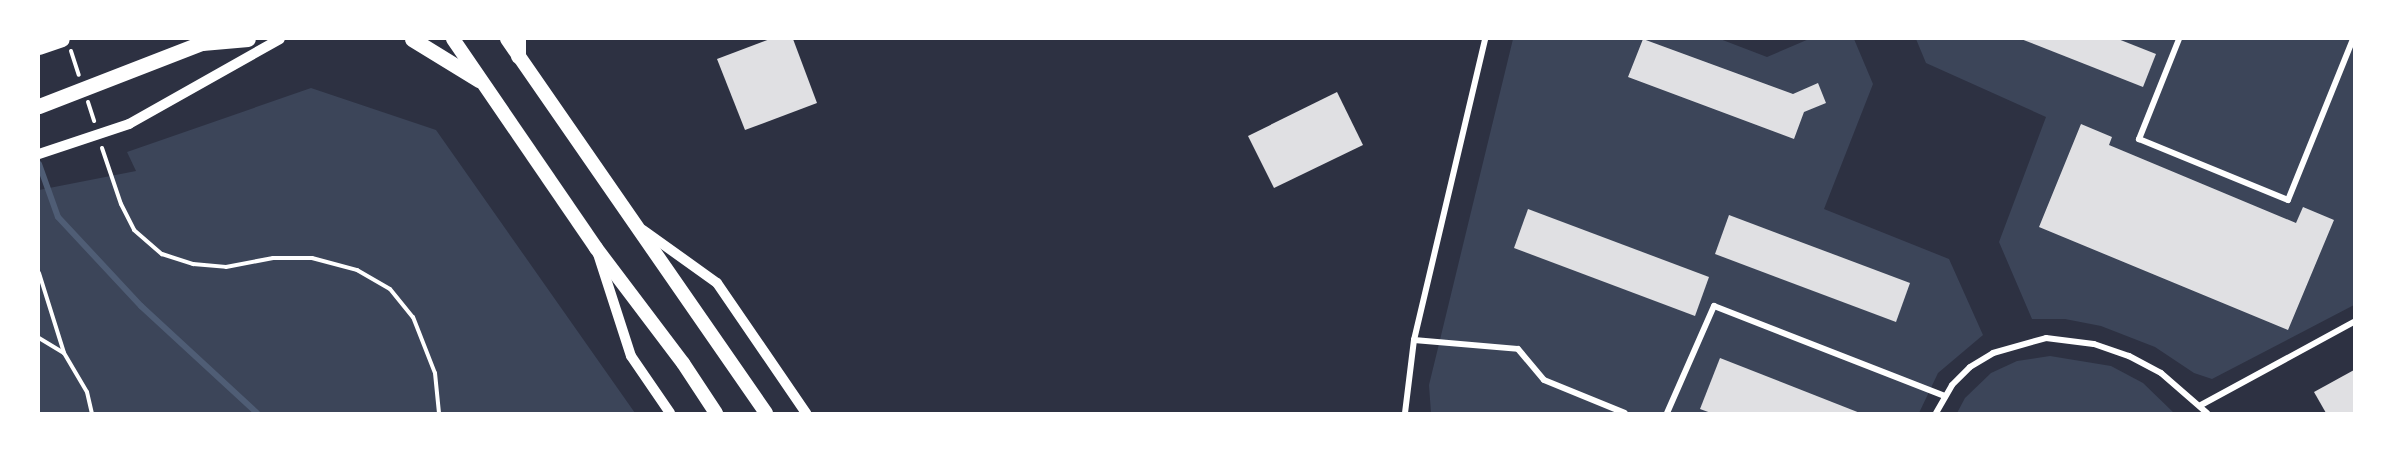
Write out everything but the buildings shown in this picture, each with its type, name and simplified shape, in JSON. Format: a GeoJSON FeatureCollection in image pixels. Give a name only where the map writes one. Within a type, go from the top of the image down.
{"type":"FeatureCollection","features":[{"type":"Feature","properties":{"kind":"highway"},"geometry":{"type":"LineString","coordinates":[[39,106],[205,41],[248,39]]}},
{"type":"Feature","properties":{"kind":"highway"},"geometry":{"type":"LineString","coordinates":[[412,39],[479,80]]}},
{"type":"Feature","properties":{"kind":"highway"},"geometry":{"type":"LineString","coordinates":[[518,39],[518,56]]}},
{"type":"Feature","properties":{"kind":"highway"},"geometry":{"type":"LineString","coordinates":[[39,47],[66,44]]}},
{"type":"Feature","properties":{"kind":"main road"},"geometry":{"type":"LineString","coordinates":[[453,39],[596,248],[683,363],[716,413]]}},
{"type":"Feature","properties":{"kind":"main road"},"geometry":{"type":"LineString","coordinates":[[507,39],[632,223],[766,413]]}},
{"type":"Feature","properties":{"kind":"street"},"geometry":{"type":"LineString","coordinates":[[39,154],[129,124],[280,39]]}},
{"type":"Feature","properties":{"kind":"street"},"geometry":{"type":"LineString","coordinates":[[1405,413],[1414,340],[1485,39]]}},
{"type":"Feature","properties":{"kind":"street"},"geometry":{"type":"LineString","coordinates":[[2180,39],[2139,139],[2288,200],[2353,39]]}},
{"type":"Feature","properties":{"kind":"street"},"geometry":{"type":"LineString","coordinates":[[632,223],[717,283],[806,413]]}},
{"type":"Feature","properties":{"kind":"street"},"geometry":{"type":"LineString","coordinates":[[596,248],[631,356],[670,413]]}},
{"type":"Feature","properties":{"kind":"street"},"geometry":{"type":"LineString","coordinates":[[1667,413],[1714,306],[1945,396]]}},
{"type":"Feature","properties":{"kind":"street"},"geometry":{"type":"LineString","coordinates":[[2201,405],[2354,321]]}},
{"type":"Feature","properties":{"kind":"street"},"geometry":{"type":"LineString","coordinates":[[1936,413],[1945,396],[1970,367],[1993,353],[2046,338],[2094,344],[2129,356],[2161,373],[2201,405],[2207,413]]}},
{"type":"Feature","properties":{"kind":"street"},"geometry":{"type":"LineString","coordinates":[[1414,340],[1518,349],[1544,380],[1625,413]]}},
{"type":"Feature","properties":{"kind":"path"},"geometry":{"type":"LineString","coordinates":[[66,44],[81,83]]}},
{"type":"Feature","properties":{"kind":"path"},"geometry":{"type":"LineString","coordinates":[[85,94],[96,127]]}},
{"type":"Feature","properties":{"kind":"path"},"geometry":{"type":"LineString","coordinates":[[99,138],[121,204],[134,230],[162,254],[193,264],[226,267],[273,258],[312,258],[357,270],[390,289],[413,316],[435,373],[440,413]]}},
{"type":"Feature","properties":{"kind":"path"},"geometry":{"type":"LineString","coordinates":[[39,273],[64,353],[87,392],[92,413]]}},
{"type":"Feature","properties":{"kind":"path"},"geometry":{"type":"LineString","coordinates":[[39,338],[64,353]]}},
{"type":"Feature","properties":{"kind":"shaded area"},"geometry":{"type":"Polygon","coordinates":[[[1513,39],[1720,39],[1767,57],[1809,39],[1854,39],[1873,84],[1824,209],[1949,259],[1983,335],[1938,373],[1919,413],[1431,413],[1429,385],[1513,39]]]}},
{"type":"Feature","properties":{"kind":"shaded area"},"geometry":{"type":"Polygon","coordinates":[[[1916,39],[2354,39],[2354,305],[2212,379],[2194,373],[2155,347],[2101,326],[2065,319],[2032,319],[1999,242],[2046,117],[1926,63],[1916,39]]]}},
{"type":"Feature","properties":{"kind":"shaded area"},"geometry":{"type":"Polygon","coordinates":[[[311,88],[436,130],[635,413],[39,413],[39,190],[136,171],[127,152],[311,88]]]}},
{"type":"Feature","properties":{"kind":"shaded area"},"geometry":{"type":"Polygon","coordinates":[[[2050,356],[2111,366],[2143,383],[2174,413],[1957,413],[1965,398],[1991,373],[2017,361],[2050,356]]]}},
{"type":"Feature","properties":{"kind":"waterway"},"geometry":{"type":"LineString","coordinates":[[39,164],[58,217],[141,306],[257,413]]}}]}
